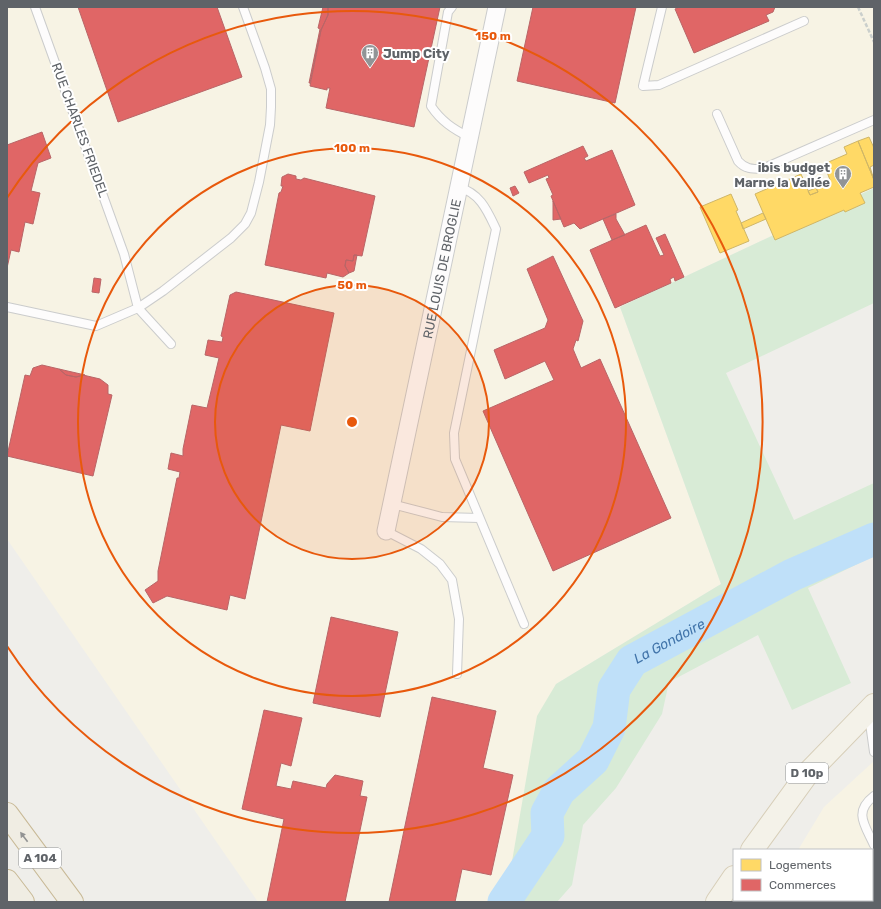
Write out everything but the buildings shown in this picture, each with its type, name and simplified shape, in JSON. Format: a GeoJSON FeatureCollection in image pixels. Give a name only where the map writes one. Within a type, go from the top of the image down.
{"type":"FeatureCollection","features":[{"type":"Feature","properties":{"kind":"highway","name":"A 104"},"geometry":{"type":"LineString","coordinates":[[7,814],[72,902]]}},
{"type":"Feature","properties":{"kind":"highway","name":"A 104"},"geometry":{"type":"LineString","coordinates":[[7,881],[22,902]]}},
{"type":"Feature","properties":{"kind":"main road","name":"D 10p"},"geometry":{"type":"LineString","coordinates":[[753,849],[808,773],[871,708]]}},
{"type":"Feature","properties":{"kind":"main road"},"geometry":{"type":"LineString","coordinates":[[717,902],[733,878]]}},
{"type":"Feature","properties":{"kind":"street","name":"RUE LOUIS DE BROGLIE"},"geometry":{"type":"LineString","coordinates":[[386,532],[496,7]]}},
{"type":"Feature","properties":{"kind":"lane","name":"RUE CHARLES FRIEDEL"},"geometry":{"type":"LineString","coordinates":[[35,7],[124,254],[138,308]]}},
{"type":"Feature","properties":{"kind":"lane"},"geometry":{"type":"LineString","coordinates":[[7,307],[96,326],[138,308],[163,291],[231,238],[245,224],[251,213],[270,125],[271,89],[243,7]]}},
{"type":"Feature","properties":{"kind":"lane"},"geometry":{"type":"LineString","coordinates":[[452,7],[448,12],[431,106],[439,118],[445,123],[469,137]]}},
{"type":"Feature","properties":{"kind":"lane"},"geometry":{"type":"LineString","coordinates":[[662,7],[643,86],[659,84],[804,21]]}},
{"type":"Feature","properties":{"kind":"lane"},"geometry":{"type":"LineString","coordinates":[[717,114],[738,161],[750,169],[762,169],[874,120]]}},
{"type":"Feature","properties":{"kind":"lane"},"geometry":{"type":"LineString","coordinates":[[458,187],[468,190],[484,204],[496,229],[454,433],[455,459],[524,624]]}},
{"type":"Feature","properties":{"kind":"lane"},"geometry":{"type":"LineString","coordinates":[[138,308],[171,344]]}},
{"type":"Feature","properties":{"kind":"lane"},"geometry":{"type":"LineString","coordinates":[[392,504],[442,517],[479,518]]}},
{"type":"Feature","properties":{"kind":"lane"},"geometry":{"type":"LineString","coordinates":[[386,532],[421,549],[440,564],[452,580],[459,619],[457,674]]}},
{"type":"Feature","properties":{"kind":"lane"},"geometry":{"type":"LineString","coordinates":[[871,708],[874,752]]}},
{"type":"Feature","properties":{"kind":"lane"},"geometry":{"type":"LineString","coordinates":[[874,796],[862,808],[861,817],[874,845]]}},
{"type":"Feature","properties":{"kind":"path"},"geometry":{"type":"LineString","coordinates":[[858,7],[874,42]]}},
{"type":"Feature","properties":{"kind":"shaded area"},"geometry":{"type":"Polygon","coordinates":[[[7,7],[874,7],[874,188],[620,307],[721,584],[556,684],[510,873],[495,902],[258,902],[7,539],[7,7]]]}},
{"type":"Feature","properties":{"kind":"shaded area"},"geometry":{"type":"Polygon","coordinates":[[[874,761],[874,902],[766,902],[873,901],[873,849],[799,849],[824,807],[874,761]]]}},
{"type":"Feature","properties":{"kind":"green space"},"geometry":{"type":"Polygon","coordinates":[[[874,188],[874,303],[726,373],[794,520],[874,483],[874,556],[808,588],[851,683],[792,710],[758,635],[669,682],[662,714],[616,788],[583,825],[572,885],[557,902],[495,902],[510,873],[537,716],[556,684],[721,584],[620,307],[874,188]]]}},
{"type":"Feature","properties":{"kind":"waterway","name":"La Gondoire"},"geometry":{"type":"LineString","coordinates":[[504,902],[548,836],[547,813],[559,791],[593,760],[609,728],[614,689],[632,661],[792,575],[874,539]]}},
{"type":"Feature","properties":{"kind":"place","name":"Jump City"},"geometry":{"type":"Point","coordinates":[370,68]}},
{"type":"Feature","properties":{"kind":"place","name":"ibis budget Marne la Vallée"},"geometry":{"type":"Point","coordinates":[843,189]}}]}
